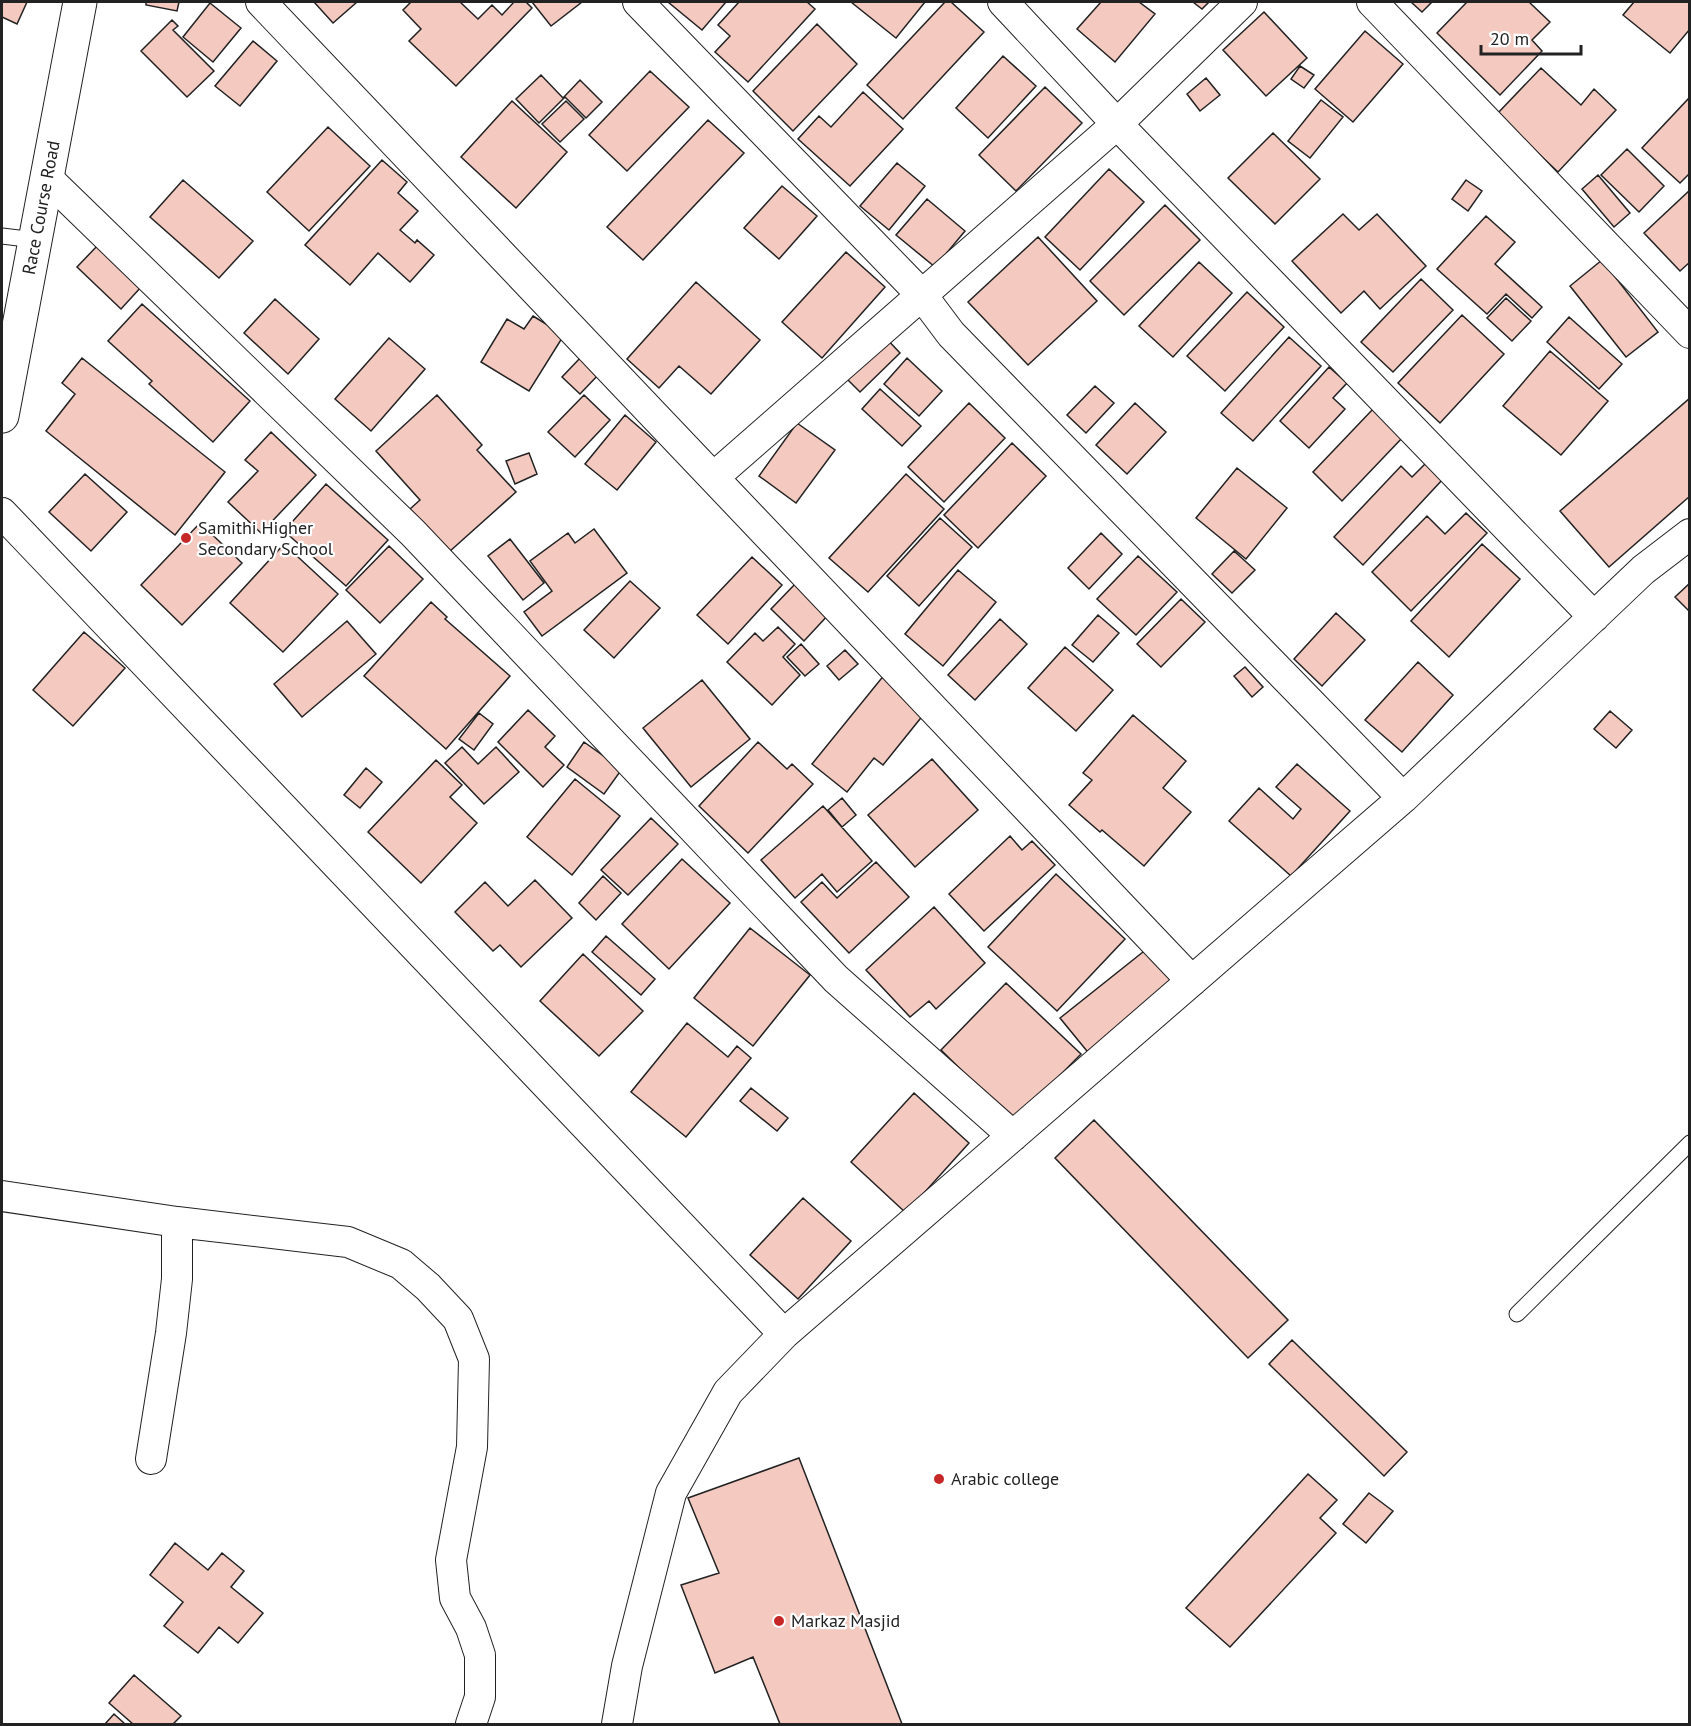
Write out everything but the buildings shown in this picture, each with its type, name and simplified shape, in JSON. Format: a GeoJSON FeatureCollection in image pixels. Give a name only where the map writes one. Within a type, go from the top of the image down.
{"type":"FeatureCollection","features":[{"type":"Feature","properties":{"kind":"main road","name":"Race Course Road"},"geometry":{"type":"LineString","coordinates":[[2,416],[80,2]]}},
{"type":"Feature","properties":{"kind":"street"},"geometry":{"type":"LineString","coordinates":[[261,2],[1192,981]]}},
{"type":"Feature","properties":{"kind":"street"},"geometry":{"type":"LineString","coordinates":[[638,2],[921,294],[951,334],[1403,798]]}},
{"type":"Feature","properties":{"kind":"street"},"geometry":{"type":"LineString","coordinates":[[1003,2],[1117,124],[1594,617]]}},
{"type":"Feature","properties":{"kind":"street"},"geometry":{"type":"LineString","coordinates":[[714,477],[1117,124],[1242,2]]}},
{"type":"Feature","properties":{"kind":"street"},"geometry":{"type":"LineString","coordinates":[[1372,2],[1689,333]]}},
{"type":"Feature","properties":{"kind":"street"},"geometry":{"type":"LineString","coordinates":[[46,177],[413,532],[836,979],[1013,1136]]}},
{"type":"Feature","properties":{"kind":"street"},"geometry":{"type":"LineString","coordinates":[[2,513],[784,1334]]}},
{"type":"Feature","properties":{"kind":"street"},"geometry":{"type":"LineString","coordinates":[[617,1725],[627,1666],[671,1493],[728,1392],[784,1334],[1403,798],[1643,570],[1689,534]]}},
{"type":"Feature","properties":{"kind":"street"},"geometry":{"type":"LineString","coordinates":[[2,1196],[348,1242],[401,1264],[428,1287],[458,1319],[474,1359],[472,1447],[451,1560],[454,1598],[471,1628],[480,1655],[480,1696],[471,1725]]}},
{"type":"Feature","properties":{"kind":"street"},"geometry":{"type":"LineString","coordinates":[[151,1459],[177,1279],[177,1221]]}},
{"type":"Feature","properties":{"kind":"lane"},"geometry":{"type":"LineString","coordinates":[[2,236],[34,240]]}},
{"type":"Feature","properties":{"kind":"lane"},"geometry":{"type":"LineString","coordinates":[[1516,1314],[1689,1143]]}},
{"type":"Feature","properties":{"kind":"place","name":"Samithi Higher Secondary School"},"geometry":{"type":"Point","coordinates":[186,538]}},
{"type":"Feature","properties":{"kind":"place","name":"Arabic college"},"geometry":{"type":"Point","coordinates":[939,1479]}},
{"type":"Feature","properties":{"kind":"place","name":"Markaz Masjid"},"geometry":{"type":"Point","coordinates":[779,1621]}}]}
